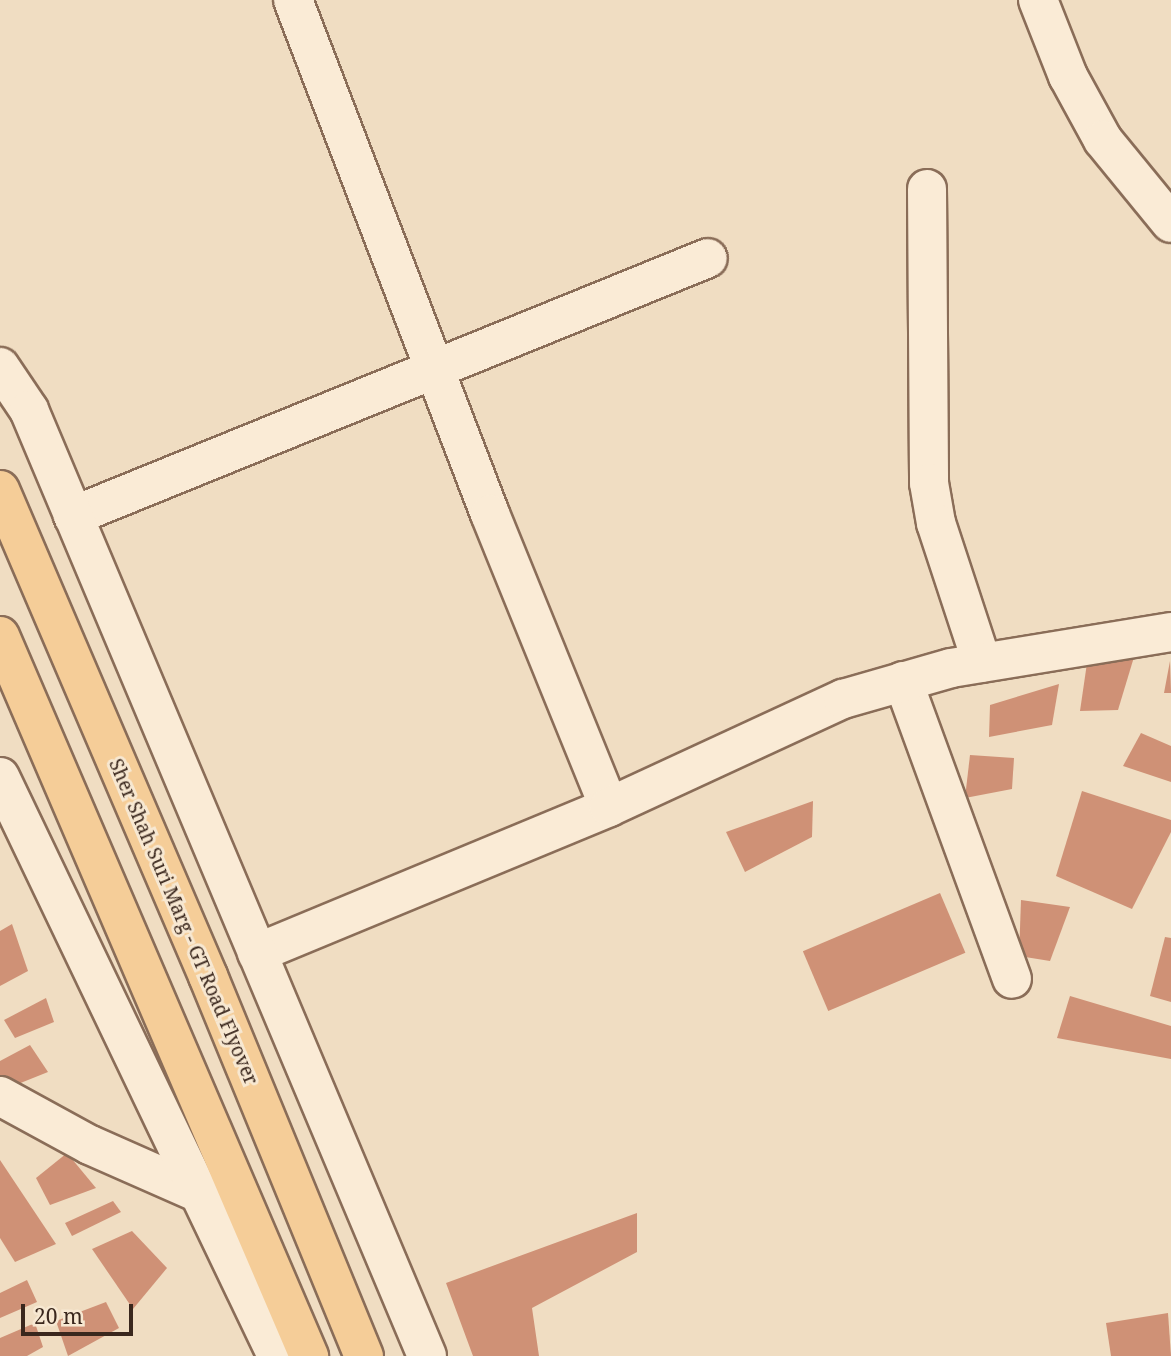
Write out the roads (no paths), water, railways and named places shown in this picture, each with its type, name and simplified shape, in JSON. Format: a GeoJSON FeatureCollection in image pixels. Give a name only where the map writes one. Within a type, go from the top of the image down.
{"type":"FeatureCollection","features":[{"type":"Feature","properties":{"kind":"main road","name":"Sher Shah Suri Marg - GT Road Flyover"},"geometry":{"type":"LineString","coordinates":[[0,490],[208,976],[363,1356]]}},
{"type":"Feature","properties":{"kind":"main road"},"geometry":{"type":"LineString","coordinates":[[0,636],[309,1356]]}},
{"type":"Feature","properties":{"kind":"street"},"geometry":{"type":"LineString","coordinates":[[1038,0],[1068,76],[1103,140],[1171,223]]}},
{"type":"Feature","properties":{"kind":"street"},"geometry":{"type":"LineString","coordinates":[[305,4],[434,369],[609,807]]}},
{"type":"Feature","properties":{"kind":"street"},"geometry":{"type":"LineString","coordinates":[[928,188],[929,483],[936,523],[982,663]]}},
{"type":"Feature","properties":{"kind":"street"},"geometry":{"type":"LineString","coordinates":[[73,516],[708,258]]}},
{"type":"Feature","properties":{"kind":"street"},"geometry":{"type":"LineString","coordinates":[[0,367],[29,410],[427,1356]]}},
{"type":"Feature","properties":{"kind":"street"},"geometry":{"type":"LineString","coordinates":[[257,953],[609,807],[843,699],[903,681],[982,663],[1171,632]]}},
{"type":"Feature","properties":{"kind":"street"},"geometry":{"type":"LineString","coordinates":[[903,681],[1013,979]]}},
{"type":"Feature","properties":{"kind":"street"},"geometry":{"type":"LineString","coordinates":[[0,777],[277,1356]]}},
{"type":"Feature","properties":{"kind":"street"},"geometry":{"type":"LineString","coordinates":[[0,1096],[90,1146],[201,1194]]}}]}
